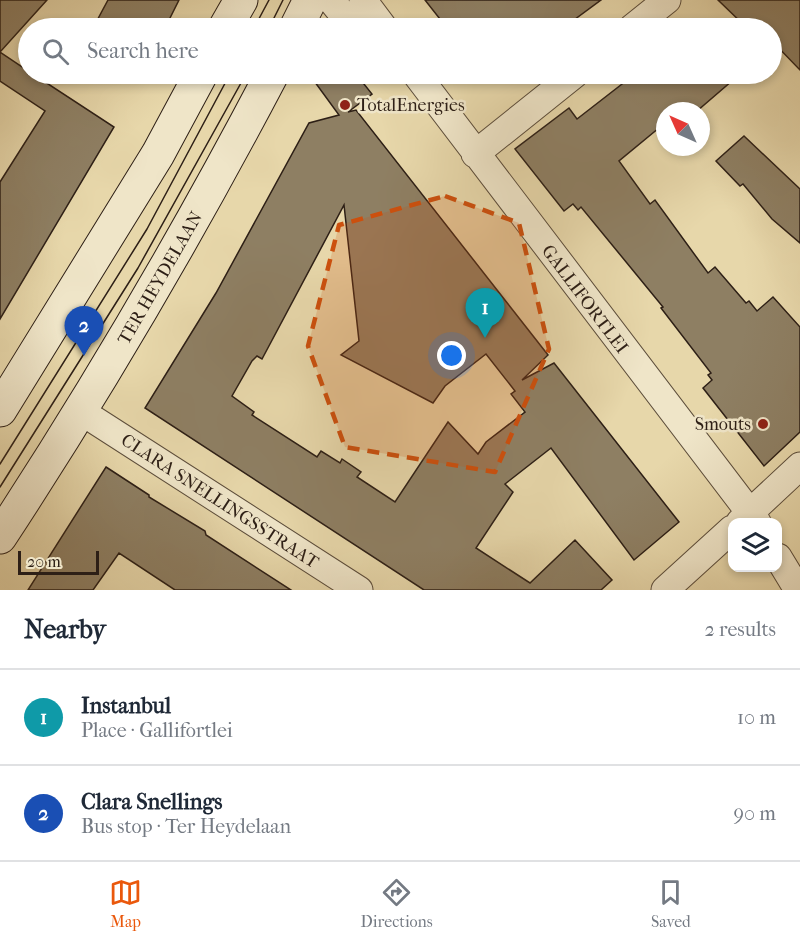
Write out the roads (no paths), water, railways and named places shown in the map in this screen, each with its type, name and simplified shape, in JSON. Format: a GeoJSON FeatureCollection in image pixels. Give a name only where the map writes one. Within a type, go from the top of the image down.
{"type":"FeatureCollection","features":[{"type":"Feature","properties":{"kind":"street"},"geometry":{"type":"LineString","coordinates":[[230,18],[240,0]]}},
{"type":"Feature","properties":{"kind":"street"},"geometry":{"type":"LineString","coordinates":[[301,18],[310,0]]}},
{"type":"Feature","properties":{"kind":"street"},"geometry":{"type":"LineString","coordinates":[[330,0],[345,18]]}},
{"type":"Feature","properties":{"kind":"street"},"geometry":{"type":"LineString","coordinates":[[363,0],[376,18]]}},
{"type":"Feature","properties":{"kind":"street"},"geometry":{"type":"LineString","coordinates":[[644,18],[667,0]]}},
{"type":"Feature","properties":{"kind":"street"},"geometry":{"type":"LineString","coordinates":[[0,410],[158,154],[196,84]]}},
{"type":"Feature","properties":{"kind":"street","name":"TER HEYDELAAN"},"geometry":{"type":"LineString","coordinates":[[0,537],[82,412],[174,256],[267,84]]}},
{"type":"Feature","properties":{"kind":"street","name":"GALLIFORTLEI"},"geometry":{"type":"LineString","coordinates":[[423,84],[742,518]]}},
{"type":"Feature","properties":{"kind":"street"},"geometry":{"type":"LineString","coordinates":[[475,154],[562,84]]}},
{"type":"Feature","properties":{"kind":"street","name":"CLARA SNELLINGSSTRAAT"},"geometry":{"type":"LineString","coordinates":[[82,412],[359,590]]}},
{"type":"Feature","properties":{"kind":"street"},"geometry":{"type":"LineString","coordinates":[[749,518],[800,466]]}},
{"type":"Feature","properties":{"kind":"street"},"geometry":{"type":"LineString","coordinates":[[665,590],[728,536]]}},
{"type":"Feature","properties":{"kind":"street"},"geometry":{"type":"LineString","coordinates":[[782,565],[798,590]]}},
{"type":"Feature","properties":{"kind":"tram line"},"geometry":{"type":"LineString","coordinates":[[259,18],[269,0]]}},
{"type":"Feature","properties":{"kind":"tram line"},"geometry":{"type":"LineString","coordinates":[[274,18],[283,0]]}},
{"type":"Feature","properties":{"kind":"tram line"},"geometry":{"type":"LineString","coordinates":[[0,464],[147,229],[225,84]]}},
{"type":"Feature","properties":{"kind":"tram line"},"geometry":{"type":"LineString","coordinates":[[0,487],[138,268],[240,84]]}},
{"type":"Feature","properties":{"kind":"place","name":"TotalEnergies"},"geometry":{"type":"Point","coordinates":[345,105]}},
{"type":"Feature","properties":{"kind":"place","name":"Instanbul"},"geometry":{"type":"Point","coordinates":[485,338]}},
{"type":"Feature","properties":{"kind":"place","name":"Clara Snellings"},"geometry":{"type":"Point","coordinates":[84,356]}},
{"type":"Feature","properties":{"kind":"place","name":"Smouts"},"geometry":{"type":"Point","coordinates":[763,424]}}]}
